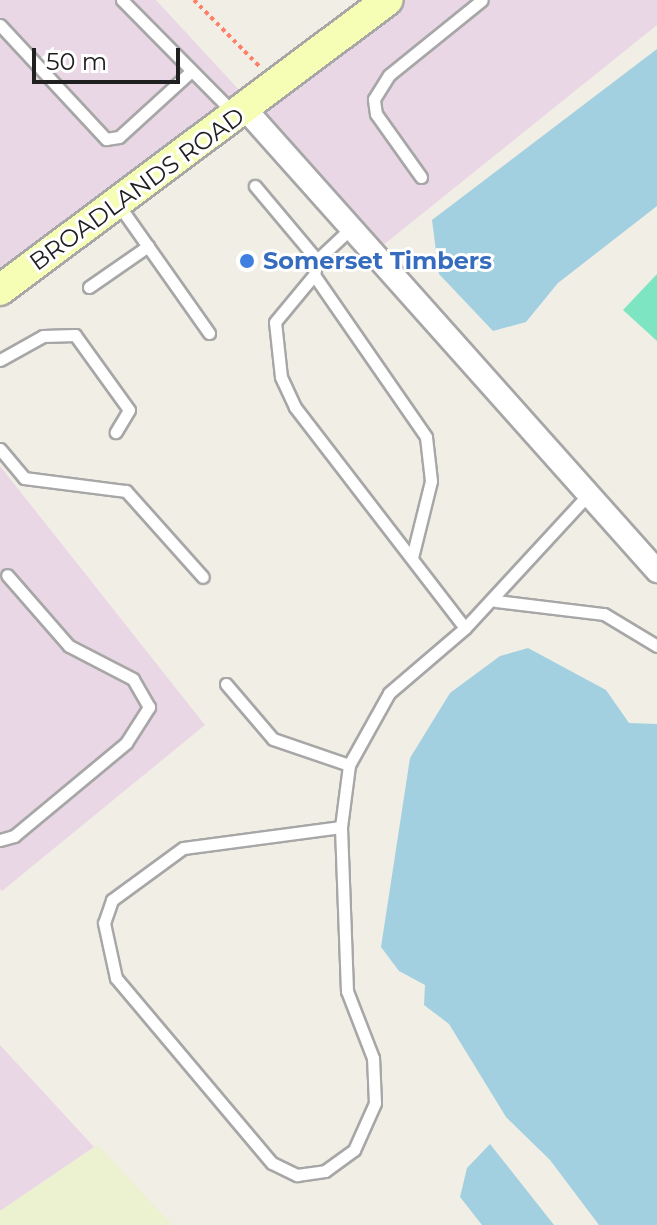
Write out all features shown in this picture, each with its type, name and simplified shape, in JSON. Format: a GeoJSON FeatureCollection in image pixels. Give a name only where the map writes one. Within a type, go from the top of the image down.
{"type":"FeatureCollection","features":[{"type":"Feature","properties":{"kind":"main road","name":"BROADLANDS ROAD"},"geometry":{"type":"LineString","coordinates":[[0,290],[241,113],[388,0]]}},
{"type":"Feature","properties":{"kind":"street"},"geometry":{"type":"LineString","coordinates":[[241,113],[657,571]]}},
{"type":"Feature","properties":{"kind":"lane"},"geometry":{"type":"LineString","coordinates":[[122,0],[189,73],[241,113]]}},
{"type":"Feature","properties":{"kind":"lane"},"geometry":{"type":"LineString","coordinates":[[421,177],[376,114],[374,99],[389,75],[482,0]]}},
{"type":"Feature","properties":{"kind":"lane"},"geometry":{"type":"LineString","coordinates":[[0,25],[106,139],[119,137],[189,73]]}},
{"type":"Feature","properties":{"kind":"lane"},"geometry":{"type":"LineString","coordinates":[[255,186],[317,260]]}},
{"type":"Feature","properties":{"kind":"lane"},"geometry":{"type":"LineString","coordinates":[[118,204],[209,333]]}},
{"type":"Feature","properties":{"kind":"lane"},"geometry":{"type":"LineString","coordinates":[[349,230],[317,260],[314,275],[275,322],[285,388],[465,628]]}},
{"type":"Feature","properties":{"kind":"lane"},"geometry":{"type":"LineString","coordinates":[[89,287],[148,246]]}},
{"type":"Feature","properties":{"kind":"lane"},"geometry":{"type":"LineString","coordinates":[[314,275],[426,437],[431,481],[412,558]]}},
{"type":"Feature","properties":{"kind":"lane"},"geometry":{"type":"LineString","coordinates":[[0,360],[43,336],[75,335],[129,410],[116,432]]}},
{"type":"Feature","properties":{"kind":"lane"},"geometry":{"type":"LineString","coordinates":[[0,449],[24,478],[126,491],[203,577]]}},
{"type":"Feature","properties":{"kind":"lane"},"geometry":{"type":"LineString","coordinates":[[341,827],[183,848],[112,900],[104,923],[116,978],[272,1163],[297,1175],[325,1171],[354,1150],[375,1103],[373,1058],[347,991],[341,827],[349,765],[389,693],[496,601],[587,496]]}},
{"type":"Feature","properties":{"kind":"lane"},"geometry":{"type":"LineString","coordinates":[[0,840],[14,836],[126,743],[149,707],[133,679],[69,646],[7,575]]}},
{"type":"Feature","properties":{"kind":"lane"},"geometry":{"type":"LineString","coordinates":[[496,601],[604,614],[657,646]]}},
{"type":"Feature","properties":{"kind":"lane"},"geometry":{"type":"LineString","coordinates":[[226,684],[273,739],[349,765]]}},
{"type":"Feature","properties":{"kind":"path"},"geometry":{"type":"LineString","coordinates":[[194,0],[278,85]]}},
{"type":"Feature","properties":{"kind":"shaded area"},"geometry":{"type":"Polygon","coordinates":[[[0,0],[156,0],[252,104],[387,0],[657,0],[657,25],[382,246],[252,105],[0,288],[0,0]]]}},
{"type":"Feature","properties":{"kind":"shaded area"},"geometry":{"type":"Polygon","coordinates":[[[0,466],[205,725],[2,891],[0,889],[0,466]]]}},
{"type":"Feature","properties":{"kind":"shaded area"},"geometry":{"type":"Polygon","coordinates":[[[0,1045],[94,1147],[0,1211],[0,1045]]]}},
{"type":"Feature","properties":{"kind":"green space"},"geometry":{"type":"Polygon","coordinates":[[[657,274],[657,341],[623,310],[657,274]]]}},
{"type":"Feature","properties":{"kind":"green space"},"geometry":{"type":"Polygon","coordinates":[[[98,1145],[172,1225],[0,1225],[0,1211],[98,1145]]]}},
{"type":"Feature","properties":{"kind":"water"},"geometry":{"type":"Polygon","coordinates":[[[657,49],[657,206],[558,283],[526,322],[493,331],[439,274],[432,220],[657,49]]]}},
{"type":"Feature","properties":{"kind":"water"},"geometry":{"type":"Polygon","coordinates":[[[528,648],[606,690],[629,723],[657,724],[657,1225],[599,1225],[550,1160],[506,1117],[449,1024],[424,1005],[425,985],[399,971],[381,947],[410,758],[450,693],[500,656],[528,648]]]}},
{"type":"Feature","properties":{"kind":"water"},"geometry":{"type":"Polygon","coordinates":[[[490,1144],[554,1225],[482,1225],[460,1197],[467,1168],[490,1144]]]}},
{"type":"Feature","properties":{"kind":"place","name":"Somerset Timbers"},"geometry":{"type":"Point","coordinates":[247,261]}}]}
